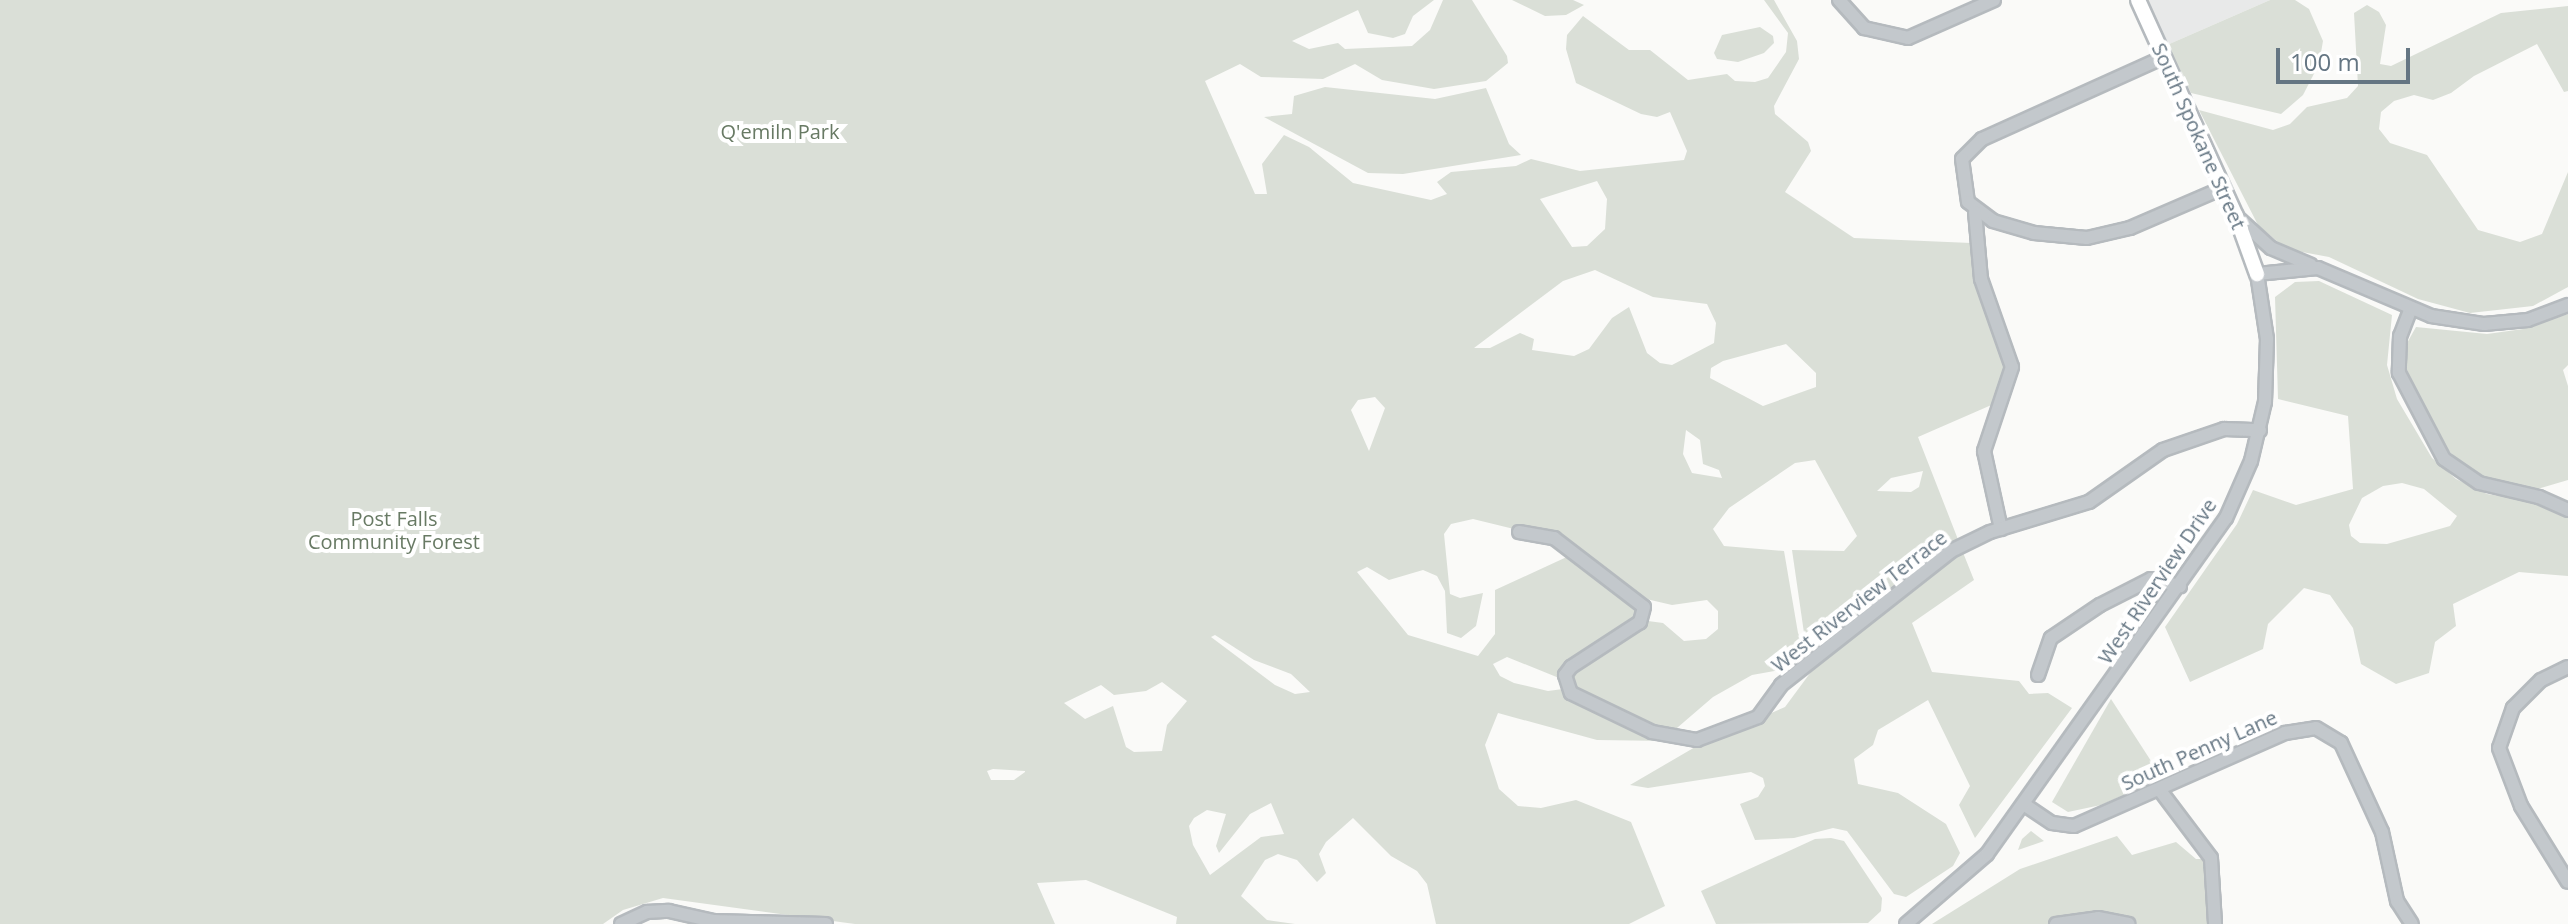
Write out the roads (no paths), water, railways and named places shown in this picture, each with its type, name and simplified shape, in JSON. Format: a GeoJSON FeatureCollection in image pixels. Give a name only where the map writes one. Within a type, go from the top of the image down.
{"type":"FeatureCollection","features":[{"type":"Feature","properties":{"kind":"main road","name":"South Spokane Street"},"geometry":{"type":"LineString","coordinates":[[2138,0],[2236,216],[2257,274]]}},
{"type":"Feature","properties":{"kind":"street"},"geometry":{"type":"LineString","coordinates":[[1839,0],[1853,21],[1891,38],[1908,38],[1994,0]]}},
{"type":"Feature","properties":{"kind":"street"},"geometry":{"type":"LineString","coordinates":[[2001,529],[1984,451],[2012,367],[1981,279],[1975,212],[1964,191],[1962,159],[1982,139],[2164,57]]}},
{"type":"Feature","properties":{"kind":"street"},"geometry":{"type":"LineString","coordinates":[[1975,212],[2034,233],[2087,238],[2130,228],[2223,188]]}},
{"type":"Feature","properties":{"kind":"street"},"geometry":{"type":"LineString","coordinates":[[2236,216],[2271,248],[2411,308],[2484,324],[2528,320],[2568,305]]}},
{"type":"Feature","properties":{"kind":"street"},"geometry":{"type":"LineString","coordinates":[[2257,274],[2306,267],[2333,273]]}},
{"type":"Feature","properties":{"kind":"street","name":"West Riverview Drive"},"geometry":{"type":"LineString","coordinates":[[1907,924],[1980,861],[2025,805],[2226,518],[2260,430],[2268,362],[2257,274]]}},
{"type":"Feature","properties":{"kind":"street"},"geometry":{"type":"LineString","coordinates":[[2411,308],[2400,336],[2399,373],[2444,459],[2479,483],[2539,497],[2568,510]]}},
{"type":"Feature","properties":{"kind":"street","name":"West Riverview Terrace"},"geometry":{"type":"LineString","coordinates":[[1519,532],[1554,538],[1644,607],[1640,622],[1571,667],[1565,675],[1571,693],[1652,732],[1697,740],[1758,717],[1781,685],[1934,564],[2001,529],[2089,502],[2163,450],[2204,434],[2243,427],[2260,430]]}},
{"type":"Feature","properties":{"kind":"street"},"geometry":{"type":"LineString","coordinates":[[2038,675],[2051,638],[2100,605],[2151,579],[2180,586]]}},
{"type":"Feature","properties":{"kind":"street"},"geometry":{"type":"LineString","coordinates":[[2568,667],[2541,680],[2513,708],[2499,748],[2521,806],[2568,882]]}},
{"type":"Feature","properties":{"kind":"street","name":"South Penny Lane"},"geometry":{"type":"LineString","coordinates":[[2025,805],[2052,823],[2074,826],[2285,733],[2304,727],[2323,731],[2341,743],[2347,756],[2387,846],[2397,901],[2412,924]]}},
{"type":"Feature","properties":{"kind":"street"},"geometry":{"type":"LineString","coordinates":[[2159,789],[2211,858],[2215,924]]}},
{"type":"Feature","properties":{"kind":"street"},"geometry":{"type":"LineString","coordinates":[[621,924],[647,912],[669,911],[713,921],[826,924]]}},
{"type":"Feature","properties":{"kind":"street"},"geometry":{"type":"LineString","coordinates":[[2056,924],[2098,918],[2128,924]]}},
{"type":"Feature","properties":{"kind":"park label","name":"Q'emiln Park"},"geometry":{"type":"Point","coordinates":[780,131]}},
{"type":"Feature","properties":{"kind":"park label","name":"Post Falls Community Forest"},"geometry":{"type":"Point","coordinates":[394,530]}}]}
